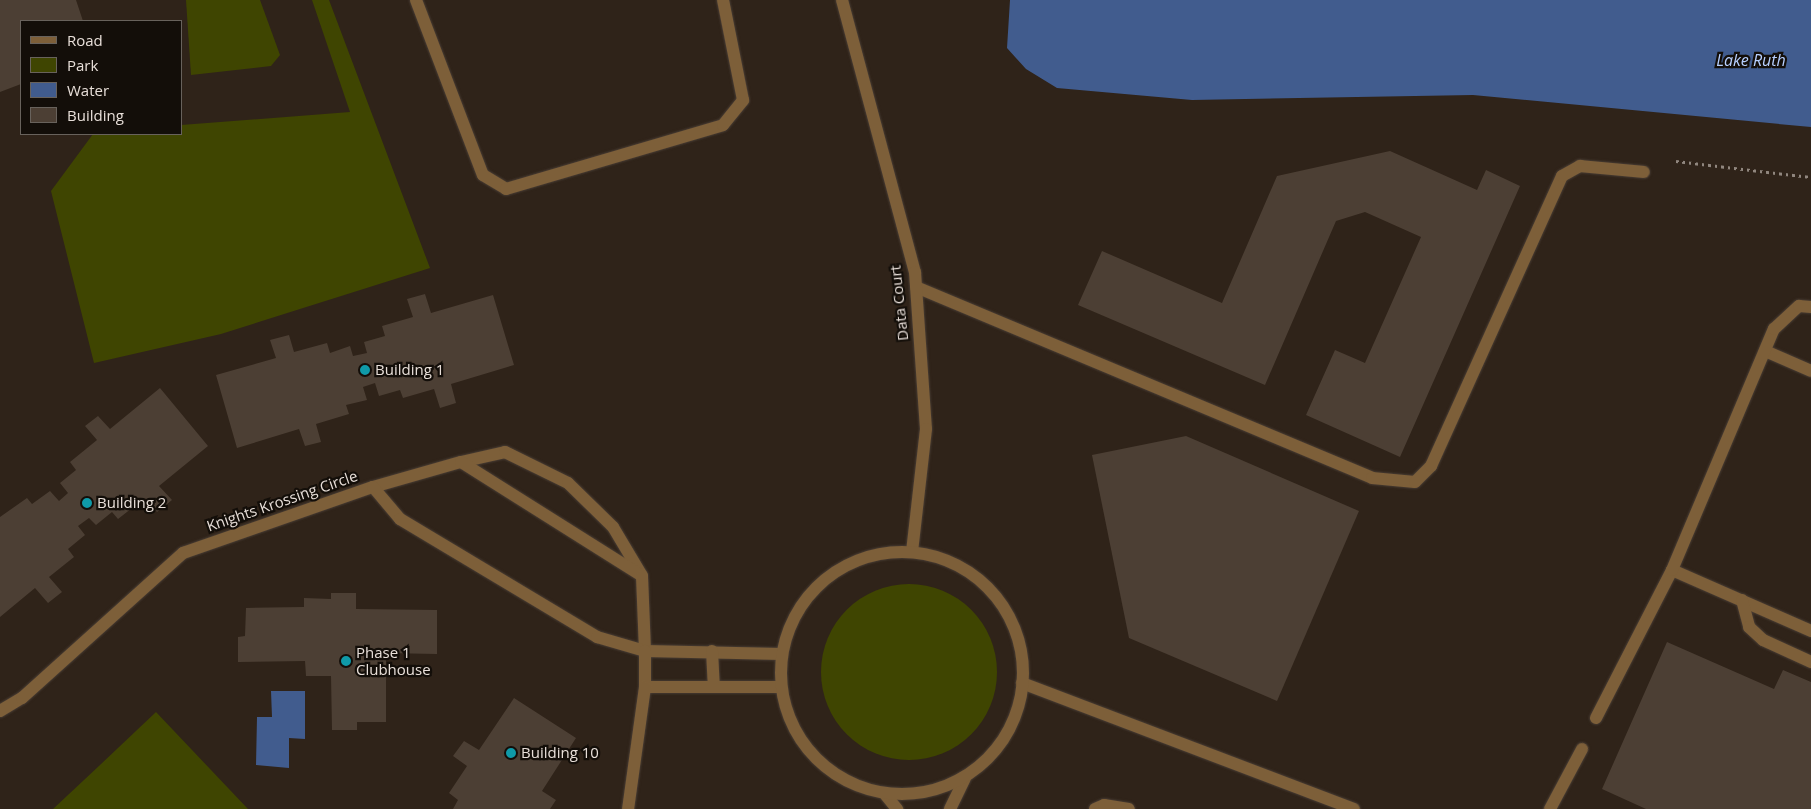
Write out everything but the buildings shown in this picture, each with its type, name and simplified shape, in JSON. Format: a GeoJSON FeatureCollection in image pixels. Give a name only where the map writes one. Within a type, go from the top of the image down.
{"type":"FeatureCollection","features":[{"type":"Feature","properties":{"kind":"street"},"geometry":{"type":"LineString","coordinates":[[416,0],[484,175],[506,189],[722,125],[743,100],[723,0]]}},
{"type":"Feature","properties":{"kind":"street","name":"Data Court"},"geometry":{"type":"LineString","coordinates":[[842,0],[876,118],[916,286],[926,429],[912,551]]}},
{"type":"Feature","properties":{"kind":"street"},"geometry":{"type":"LineString","coordinates":[[916,286],[1372,478],[1415,482],[1431,466],[1562,176],[1580,166],[1644,172]]}},
{"type":"Feature","properties":{"kind":"street"},"geometry":{"type":"LineString","coordinates":[[1596,718],[1672,570],[1774,329],[1799,306],[1811,307]]}},
{"type":"Feature","properties":{"kind":"street"},"geometry":{"type":"LineString","coordinates":[[1765,351],[1811,371]]}},
{"type":"Feature","properties":{"kind":"street"},"geometry":{"type":"LineString","coordinates":[[373,487],[461,462],[505,452],[568,482],[613,527],[642,576],[645,687],[628,809]]}},
{"type":"Feature","properties":{"kind":"street"},"geometry":{"type":"LineString","coordinates":[[461,462],[642,576]]}},
{"type":"Feature","properties":{"kind":"street","name":"Knights Krossing Circle"},"geometry":{"type":"LineString","coordinates":[[0,711],[22,698],[183,553],[373,487],[400,519],[597,637],[645,650],[782,654]]}},
{"type":"Feature","properties":{"kind":"street"},"geometry":{"type":"LineString","coordinates":[[950,809],[965,778],[1007,736],[1022,696],[1023,656],[1010,615],[984,582],[948,560],[912,551],[870,555],[832,573],[802,603],[782,654],[781,687],[793,727],[819,761],[854,784],[884,793],[942,788],[965,778]]}},
{"type":"Feature","properties":{"kind":"street"},"geometry":{"type":"LineString","coordinates":[[1672,570],[1811,631]]}},
{"type":"Feature","properties":{"kind":"street"},"geometry":{"type":"LineString","coordinates":[[1742,600],[1749,627],[1763,640],[1811,662]]}},
{"type":"Feature","properties":{"kind":"street"},"geometry":{"type":"LineString","coordinates":[[712,652],[714,687]]}},
{"type":"Feature","properties":{"kind":"street"},"geometry":{"type":"LineString","coordinates":[[1022,682],[1354,809]]}},
{"type":"Feature","properties":{"kind":"street"},"geometry":{"type":"LineString","coordinates":[[645,687],[781,687]]}},
{"type":"Feature","properties":{"kind":"street"},"geometry":{"type":"LineString","coordinates":[[1550,809],[1582,749]]}},
{"type":"Feature","properties":{"kind":"street"},"geometry":{"type":"LineString","coordinates":[[884,793],[897,809]]}},
{"type":"Feature","properties":{"kind":"street"},"geometry":{"type":"LineString","coordinates":[[1095,809],[1104,805],[1129,809]]}},
{"type":"Feature","properties":{"kind":"path"},"geometry":{"type":"LineString","coordinates":[[1676,161],[1811,177]]}},
{"type":"Feature","properties":{"kind":"green space"},"geometry":{"type":"Polygon","coordinates":[[[186,0],[260,0],[280,55],[271,66],[191,75],[186,0]]]}},
{"type":"Feature","properties":{"kind":"green space"},"geometry":{"type":"Polygon","coordinates":[[[312,0],[329,0],[430,268],[221,334],[94,363],[51,191],[92,135],[182,135],[182,125],[350,112],[312,0]]]}},
{"type":"Feature","properties":{"kind":"green space"},"geometry":{"type":"Polygon","coordinates":[[[900,584],[918,584],[950,594],[965,604],[977,616],[987,631],[993,646],[997,672],[993,698],[987,713],[977,728],[965,740],[950,750],[935,756],[918,760],[900,760],[868,750],[853,740],[841,728],[831,713],[825,698],[821,681],[821,663],[831,631],[841,616],[853,604],[868,594],[883,588],[900,584]]]}},
{"type":"Feature","properties":{"kind":"green space"},"geometry":{"type":"Polygon","coordinates":[[[156,712],[248,809],[53,809],[100,765],[156,712]]]}},
{"type":"Feature","properties":{"kind":"water","name":"Lake Ruth"},"geometry":{"type":"Polygon","coordinates":[[[1010,0],[1811,0],[1811,127],[1473,95],[1192,100],[1057,88],[1026,69],[1007,48],[1010,0]]]}},
{"type":"Feature","properties":{"kind":"water"},"geometry":{"type":"Polygon","coordinates":[[[271,691],[305,691],[305,739],[289,738],[289,768],[256,765],[257,717],[272,717],[271,691]]]}},
{"type":"Feature","properties":{"kind":"place","name":"Building 1"},"geometry":{"type":"Point","coordinates":[365,370]}},
{"type":"Feature","properties":{"kind":"place","name":"Building 2"},"geometry":{"type":"Point","coordinates":[87,503]}},
{"type":"Feature","properties":{"kind":"place","name":"Phase 1 Clubhouse"},"geometry":{"type":"Point","coordinates":[346,661]}},
{"type":"Feature","properties":{"kind":"place","name":"Building 10"},"geometry":{"type":"Point","coordinates":[511,753]}}]}
